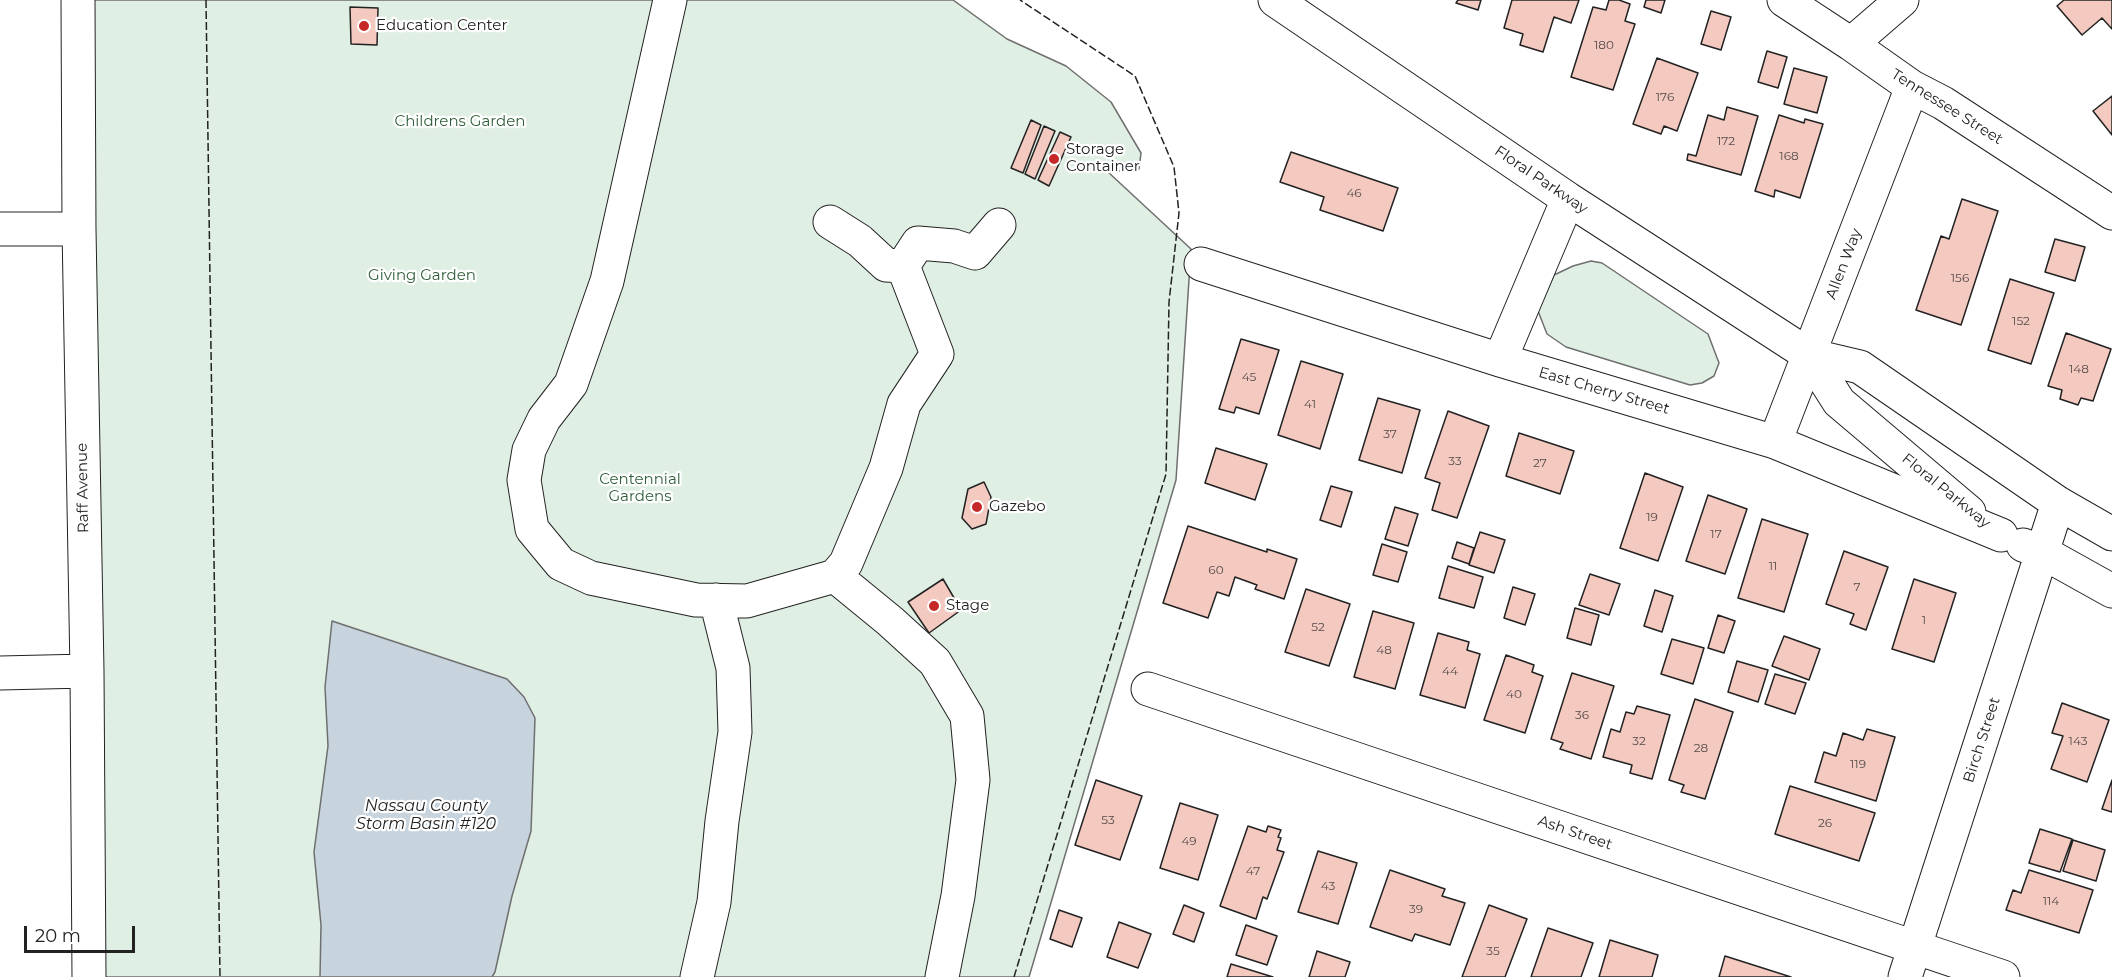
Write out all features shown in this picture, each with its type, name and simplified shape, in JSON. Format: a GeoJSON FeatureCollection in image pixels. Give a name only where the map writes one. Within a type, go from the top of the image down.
{"type":"FeatureCollection","features":[{"type":"Feature","properties":{"kind":"street","name":"Raff Avenue"},"geometry":{"type":"LineString","coordinates":[[78,0],[89,977]]}},
{"type":"Feature","properties":{"kind":"street"},"geometry":{"type":"LineString","coordinates":[[670,0],[607,281],[571,384],[544,419],[529,450],[524,480],[532,529],[561,564],[591,578],[696,600],[747,601],[835,576],[846,562],[886,468],[904,404],[937,354],[903,266]]}},
{"type":"Feature","properties":{"kind":"street","name":"Floral Parkway"},"geometry":{"type":"LineString","coordinates":[[1275,0],[1568,199],[1809,355],[1860,367],[2058,502],[2112,534]]}},
{"type":"Feature","properties":{"kind":"street","name":"Tennessee Street"},"geometry":{"type":"LineString","coordinates":[[1784,0],[1912,87],[1943,103],[2112,213]]}},
{"type":"Feature","properties":{"kind":"street"},"geometry":{"type":"LineString","coordinates":[[1851,44],[1902,0]]}},
{"type":"Feature","properties":{"kind":"street","name":"Allen Way"},"geometry":{"type":"LineString","coordinates":[[1775,442],[1912,87]]}},
{"type":"Feature","properties":{"kind":"street"},"geometry":{"type":"LineString","coordinates":[[1500,360],[1568,199]]}},
{"type":"Feature","properties":{"kind":"street"},"geometry":{"type":"LineString","coordinates":[[830,222],[860,241],[886,265],[903,266]]}},
{"type":"Feature","properties":{"kind":"street"},"geometry":{"type":"LineString","coordinates":[[903,266],[918,243],[954,246],[975,253],[999,225]]}},
{"type":"Feature","properties":{"kind":"street"},"geometry":{"type":"LineString","coordinates":[[0,230],[79,228]]}},
{"type":"Feature","properties":{"kind":"street","name":"East Cherry Street"},"geometry":{"type":"LineString","coordinates":[[1201,264],[1500,360],[1775,442],[2001,535]]}},
{"type":"Feature","properties":{"kind":"street","name":"Floral Parkway"},"geometry":{"type":"LineString","coordinates":[[1809,355],[1839,402],[1970,512],[2001,535],[2042,552],[2112,591]]}},
{"type":"Feature","properties":{"kind":"street","name":"Birch Street"},"geometry":{"type":"LineString","coordinates":[[1910,962],[2058,502]]}},
{"type":"Feature","properties":{"kind":"street"},"geometry":{"type":"LineString","coordinates":[[835,576],[935,662],[967,716],[973,780],[958,896],[942,977]]}},
{"type":"Feature","properties":{"kind":"street"},"geometry":{"type":"LineString","coordinates":[[697,977],[714,902],[722,821],[735,732],[733,668],[716,600]]}},
{"type":"Feature","properties":{"kind":"street"},"geometry":{"type":"LineString","coordinates":[[0,673],[87,671]]}},
{"type":"Feature","properties":{"kind":"street","name":"Ash Street"},"geometry":{"type":"LineString","coordinates":[[1148,689],[1910,962],[2003,977]]}},
{"type":"Feature","properties":{"kind":"green space","name":"Centennial Gardens"},"geometry":{"type":"Polygon","coordinates":[[[89,0],[953,0],[1007,39],[1066,66],[1111,102],[1141,153],[1139,169],[1108,172],[1191,249],[1176,480],[1029,977],[93,977],[89,0]]]}},
{"type":"Feature","properties":{"kind":"green space"},"geometry":{"type":"Polygon","coordinates":[[[1591,261],[1602,263],[1708,334],[1719,363],[1714,376],[1702,383],[1690,385],[1566,347],[1547,334],[1538,311],[1554,275],[1591,261]]]}},
{"type":"Feature","properties":{"kind":"water","name":"Nassau County Storm Basin #120"},"geometry":{"type":"Polygon","coordinates":[[[332,621],[507,679],[524,697],[535,718],[531,831],[492,977],[320,977],[321,925],[314,852],[328,746],[325,687],[332,621]]]}},
{"type":"Feature","properties":{"kind":"building"},"geometry":{"type":"Polygon","coordinates":[[[1458,0],[1481,0],[1478,10],[1456,3],[1458,0]]]}},
{"type":"Feature","properties":{"kind":"building"},"geometry":{"type":"Polygon","coordinates":[[[1512,0],[1579,0],[1571,23],[1554,17],[1543,52],[1520,45],[1523,34],[1504,28],[1512,0]]]}},
{"type":"Feature","properties":{"kind":"building"},"geometry":{"type":"Polygon","coordinates":[[[1609,0],[1619,0],[1630,4],[1625,21],[1635,24],[1613,90],[1571,77],[1593,7],[1606,10],[1609,0]]]}},
{"type":"Feature","properties":{"kind":"building"},"geometry":{"type":"Polygon","coordinates":[[[1646,0],[1665,0],[1661,13],[1644,7],[1646,0]]]}},
{"type":"Feature","properties":{"kind":"building"},"geometry":{"type":"Polygon","coordinates":[[[2064,0],[2112,0],[2112,29],[2102,18],[2082,35],[2057,6],[2064,0]]]}},
{"type":"Feature","properties":{"kind":"building","name":"Education Center"},"geometry":{"type":"Polygon","coordinates":[[[350,7],[378,8],[377,45],[351,44],[350,7]]]}},
{"type":"Feature","properties":{"kind":"building"},"geometry":{"type":"Polygon","coordinates":[[[1711,11],[1731,17],[1721,50],[1701,44],[1711,11]]]}},
{"type":"Feature","properties":{"kind":"building"},"geometry":{"type":"Polygon","coordinates":[[[1767,51],[1787,57],[1778,88],[1758,82],[1767,51]]]}},
{"type":"Feature","properties":{"kind":"building"},"geometry":{"type":"Polygon","coordinates":[[[1657,58],[1698,73],[1677,131],[1664,126],[1661,134],[1633,124],[1657,58]]]}},
{"type":"Feature","properties":{"kind":"building"},"geometry":{"type":"Polygon","coordinates":[[[1794,68],[1827,77],[1817,113],[1784,104],[1794,68]]]}},
{"type":"Feature","properties":{"kind":"building"},"geometry":{"type":"Polygon","coordinates":[[[2112,96],[2112,135],[2093,111],[2112,96]]]}},
{"type":"Feature","properties":{"kind":"building"},"geometry":{"type":"Polygon","coordinates":[[[1727,107],[1758,116],[1741,175],[1687,160],[1688,154],[1696,156],[1708,115],[1724,120],[1727,107]]]}},
{"type":"Feature","properties":{"kind":"building"},"geometry":{"type":"Polygon","coordinates":[[[1779,115],[1804,123],[1805,119],[1823,124],[1800,198],[1775,190],[1774,197],[1755,191],[1779,115]]]}},
{"type":"Feature","properties":{"kind":"building","name":"Storage Container"},"geometry":{"type":"Polygon","coordinates":[[[1031,120],[1041,125],[1023,173],[1011,168],[1031,120]]]}},
{"type":"Feature","properties":{"kind":"building","name":"Storage Container"},"geometry":{"type":"Polygon","coordinates":[[[1044,126],[1055,131],[1035,179],[1025,174],[1044,126]]]}},
{"type":"Feature","properties":{"kind":"building","name":"Storage Container"},"geometry":{"type":"Polygon","coordinates":[[[1060,132],[1071,137],[1049,186],[1038,180],[1060,132]]]}},
{"type":"Feature","properties":{"kind":"building"},"geometry":{"type":"Polygon","coordinates":[[[1291,152],[1398,188],[1383,231],[1320,210],[1324,197],[1280,182],[1291,152]]]}},
{"type":"Feature","properties":{"kind":"building"},"geometry":{"type":"Polygon","coordinates":[[[1962,199],[1998,211],[1961,325],[1916,310],[1941,236],[1949,239],[1962,199]]]}},
{"type":"Feature","properties":{"kind":"building"},"geometry":{"type":"Polygon","coordinates":[[[2055,239],[2085,247],[2075,281],[2045,272],[2055,239]]]}},
{"type":"Feature","properties":{"kind":"building"},"geometry":{"type":"Polygon","coordinates":[[[2010,279],[2054,293],[2031,364],[1988,350],[2010,279]]]}},
{"type":"Feature","properties":{"kind":"building"},"geometry":{"type":"Polygon","coordinates":[[[2066,333],[2111,349],[2093,401],[2081,398],[2078,405],[2060,399],[2062,390],[2048,386],[2066,333]]]}},
{"type":"Feature","properties":{"kind":"building"},"geometry":{"type":"Polygon","coordinates":[[[1241,339],[1279,350],[1259,414],[1236,407],[1234,413],[1219,409],[1241,339]]]}},
{"type":"Feature","properties":{"kind":"building"},"geometry":{"type":"Polygon","coordinates":[[[1301,361],[1343,374],[1320,449],[1278,435],[1301,361]]]}},
{"type":"Feature","properties":{"kind":"building"},"geometry":{"type":"Polygon","coordinates":[[[1378,398],[1420,410],[1402,473],[1359,460],[1378,398]]]}},
{"type":"Feature","properties":{"kind":"building"},"geometry":{"type":"Polygon","coordinates":[[[1448,411],[1489,426],[1457,518],[1432,510],[1440,483],[1425,478],[1448,411]]]}},
{"type":"Feature","properties":{"kind":"building"},"geometry":{"type":"Polygon","coordinates":[[[1519,433],[1574,451],[1560,494],[1506,476],[1519,433]]]}},
{"type":"Feature","properties":{"kind":"building"},"geometry":{"type":"Polygon","coordinates":[[[1216,448],[1267,464],[1255,500],[1205,483],[1216,448]]]}},
{"type":"Feature","properties":{"kind":"building"},"geometry":{"type":"Polygon","coordinates":[[[1645,473],[1683,487],[1658,561],[1620,548],[1645,473]]]}},
{"type":"Feature","properties":{"kind":"building","name":"Gazebo"},"geometry":{"type":"Polygon","coordinates":[[[984,482],[991,497],[986,524],[972,529],[962,518],[968,489],[984,482]]]}},
{"type":"Feature","properties":{"kind":"building"},"geometry":{"type":"Polygon","coordinates":[[[1331,486],[1352,492],[1341,527],[1320,520],[1331,486]]]}},
{"type":"Feature","properties":{"kind":"building"},"geometry":{"type":"Polygon","coordinates":[[[1708,495],[1747,509],[1725,574],[1686,561],[1708,495]]]}},
{"type":"Feature","properties":{"kind":"building"},"geometry":{"type":"Polygon","coordinates":[[[1395,507],[1418,514],[1408,546],[1385,539],[1395,507]]]}},
{"type":"Feature","properties":{"kind":"building"},"geometry":{"type":"Polygon","coordinates":[[[1762,519],[1808,534],[1784,612],[1738,598],[1762,519]]]}},
{"type":"Feature","properties":{"kind":"building"},"geometry":{"type":"Polygon","coordinates":[[[1188,526],[1267,552],[1267,549],[1297,559],[1284,599],[1255,589],[1257,585],[1235,577],[1229,596],[1217,592],[1208,618],[1163,603],[1188,526]]]}},
{"type":"Feature","properties":{"kind":"building"},"geometry":{"type":"Polygon","coordinates":[[[1480,532],[1505,540],[1494,573],[1469,565],[1480,532]]]}},
{"type":"Feature","properties":{"kind":"building"},"geometry":{"type":"Polygon","coordinates":[[[1457,542],[1474,548],[1469,564],[1452,558],[1457,542]]]}},
{"type":"Feature","properties":{"kind":"building"},"geometry":{"type":"Polygon","coordinates":[[[1382,544],[1407,552],[1398,582],[1373,575],[1382,544]]]}},
{"type":"Feature","properties":{"kind":"building"},"geometry":{"type":"Polygon","coordinates":[[[1844,551],[1888,567],[1866,630],[1850,624],[1854,614],[1826,604],[1844,551]]]}},
{"type":"Feature","properties":{"kind":"building"},"geometry":{"type":"Polygon","coordinates":[[[1448,566],[1483,577],[1474,608],[1439,598],[1448,566]]]}},
{"type":"Feature","properties":{"kind":"building"},"geometry":{"type":"Polygon","coordinates":[[[1590,574],[1620,584],[1609,615],[1579,605],[1590,574]]]}},
{"type":"Feature","properties":{"kind":"building","name":"Stage"},"geometry":{"type":"Polygon","coordinates":[[[943,579],[961,610],[929,633],[908,602],[943,579]]]}},
{"type":"Feature","properties":{"kind":"building"},"geometry":{"type":"Polygon","coordinates":[[[1914,579],[1956,593],[1934,662],[1892,649],[1914,579]]]}},
{"type":"Feature","properties":{"kind":"building"},"geometry":{"type":"Polygon","coordinates":[[[1513,587],[1535,594],[1525,625],[1504,618],[1513,587]]]}},
{"type":"Feature","properties":{"kind":"building"},"geometry":{"type":"Polygon","coordinates":[[[1306,589],[1350,604],[1329,666],[1285,652],[1306,589]]]}},
{"type":"Feature","properties":{"kind":"building"},"geometry":{"type":"Polygon","coordinates":[[[1655,590],[1673,596],[1662,632],[1644,626],[1655,590]]]}},
{"type":"Feature","properties":{"kind":"building"},"geometry":{"type":"Polygon","coordinates":[[[1575,608],[1599,615],[1591,645],[1567,638],[1575,608]]]}},
{"type":"Feature","properties":{"kind":"building"},"geometry":{"type":"Polygon","coordinates":[[[1373,611],[1414,623],[1395,689],[1354,677],[1373,611]]]}},
{"type":"Feature","properties":{"kind":"building"},"geometry":{"type":"Polygon","coordinates":[[[1718,615],[1735,621],[1724,653],[1708,648],[1718,615]]]}},
{"type":"Feature","properties":{"kind":"building"},"geometry":{"type":"Polygon","coordinates":[[[1438,633],[1469,642],[1467,650],[1480,654],[1465,708],[1420,695],[1438,633]]]}},
{"type":"Feature","properties":{"kind":"building"},"geometry":{"type":"Polygon","coordinates":[[[1784,636],[1820,649],[1809,680],[1772,666],[1784,636]]]}},
{"type":"Feature","properties":{"kind":"building"},"geometry":{"type":"Polygon","coordinates":[[[1672,639],[1704,648],[1693,684],[1661,674],[1672,639]]]}},
{"type":"Feature","properties":{"kind":"building"},"geometry":{"type":"Polygon","coordinates":[[[1506,655],[1534,665],[1532,672],[1543,676],[1525,733],[1484,720],[1506,655]]]}},
{"type":"Feature","properties":{"kind":"building"},"geometry":{"type":"Polygon","coordinates":[[[1737,661],[1768,670],[1758,702],[1728,692],[1737,661]]]}},
{"type":"Feature","properties":{"kind":"building"},"geometry":{"type":"Polygon","coordinates":[[[1572,673],[1614,686],[1591,759],[1560,749],[1563,743],[1551,739],[1572,673]]]}},
{"type":"Feature","properties":{"kind":"building"},"geometry":{"type":"Polygon","coordinates":[[[1775,674],[1806,683],[1795,714],[1765,704],[1775,674]]]}},
{"type":"Feature","properties":{"kind":"building"},"geometry":{"type":"Polygon","coordinates":[[[1695,699],[1733,712],[1705,799],[1681,792],[1684,785],[1669,780],[1695,699]]]}},
{"type":"Feature","properties":{"kind":"building"},"geometry":{"type":"Polygon","coordinates":[[[2062,703],[2109,720],[2087,782],[2051,769],[2063,736],[2052,733],[2062,703]]]}},
{"type":"Feature","properties":{"kind":"building"},"geometry":{"type":"Polygon","coordinates":[[[1637,706],[1670,715],[1652,779],[1630,773],[1632,765],[1603,757],[1611,729],[1620,732],[1626,712],[1634,714],[1637,706]]]}},
{"type":"Feature","properties":{"kind":"building"},"geometry":{"type":"Polygon","coordinates":[[[1867,729],[1895,737],[1876,801],[1815,782],[1824,752],[1836,756],[1843,733],[1863,740],[1867,729]]]}},
{"type":"Feature","properties":{"kind":"building"},"geometry":{"type":"Polygon","coordinates":[[[1096,780],[1142,796],[1120,860],[1075,845],[1096,780]]]}},
{"type":"Feature","properties":{"kind":"building"},"geometry":{"type":"Polygon","coordinates":[[[2112,780],[2112,812],[2102,809],[2112,780]]]}},
{"type":"Feature","properties":{"kind":"building"},"geometry":{"type":"Polygon","coordinates":[[[1790,786],[1875,813],[1859,861],[1775,834],[1790,786]]]}},
{"type":"Feature","properties":{"kind":"building"},"geometry":{"type":"Polygon","coordinates":[[[1180,803],[1218,815],[1198,880],[1160,868],[1180,803]]]}},
{"type":"Feature","properties":{"kind":"building"},"geometry":{"type":"Polygon","coordinates":[[[1248,826],[1266,832],[1268,826],[1281,830],[1277,850],[1284,852],[1267,899],[1263,897],[1256,919],[1220,906],[1248,826]]]}},
{"type":"Feature","properties":{"kind":"building"},"geometry":{"type":"Polygon","coordinates":[[[2040,829],[2072,839],[2060,872],[2029,863],[2040,829]]]}},
{"type":"Feature","properties":{"kind":"building"},"geometry":{"type":"Polygon","coordinates":[[[2073,840],[2105,850],[2096,881],[2063,871],[2073,840]]]}},
{"type":"Feature","properties":{"kind":"building"},"geometry":{"type":"Polygon","coordinates":[[[1318,851],[1357,863],[1338,924],[1298,912],[1318,851]]]}},
{"type":"Feature","properties":{"kind":"building"},"geometry":{"type":"Polygon","coordinates":[[[1390,870],[1445,889],[1442,896],[1465,903],[1450,945],[1415,934],[1412,941],[1370,927],[1390,870]]]}},
{"type":"Feature","properties":{"kind":"building"},"geometry":{"type":"Polygon","coordinates":[[[2029,870],[2093,890],[2079,933],[2006,910],[2013,890],[2021,893],[2029,870]]]}},
{"type":"Feature","properties":{"kind":"building"},"geometry":{"type":"Polygon","coordinates":[[[1184,905],[1204,913],[1194,942],[1173,934],[1184,905]]]}},
{"type":"Feature","properties":{"kind":"building"},"geometry":{"type":"Polygon","coordinates":[[[1489,905],[1527,919],[1505,977],[1462,977],[1489,905]]]}},
{"type":"Feature","properties":{"kind":"building"},"geometry":{"type":"Polygon","coordinates":[[[1059,910],[1082,918],[1072,947],[1050,939],[1059,910]]]}},
{"type":"Feature","properties":{"kind":"building"},"geometry":{"type":"Polygon","coordinates":[[[1119,922],[1151,934],[1138,968],[1107,957],[1119,922]]]}},
{"type":"Feature","properties":{"kind":"building"},"geometry":{"type":"Polygon","coordinates":[[[1246,925],[1277,936],[1267,965],[1236,955],[1246,925]]]}},
{"type":"Feature","properties":{"kind":"building"},"geometry":{"type":"Polygon","coordinates":[[[1548,928],[1593,943],[1581,977],[1531,977],[1548,928]]]}},
{"type":"Feature","properties":{"kind":"building"},"geometry":{"type":"Polygon","coordinates":[[[1610,940],[1658,955],[1652,977],[1599,977],[1610,940]]]}},
{"type":"Feature","properties":{"kind":"building"},"geometry":{"type":"Polygon","coordinates":[[[1317,951],[1350,962],[1345,977],[1309,977],[1317,951]]]}},
{"type":"Feature","properties":{"kind":"building"},"geometry":{"type":"Polygon","coordinates":[[[1725,956],[1791,977],[1719,977],[1725,956]]]}},
{"type":"Feature","properties":{"kind":"building"},"geometry":{"type":"Polygon","coordinates":[[[1231,964],[1273,977],[1227,977],[1231,964]]]}},
{"type":"Feature","properties":{"kind":"fence"},"geometry":{"type":"LineString","coordinates":[[206,0],[220,977]]}},
{"type":"Feature","properties":{"kind":"fence"},"geometry":{"type":"LineString","coordinates":[[1014,977],[1166,474],[1169,302],[1179,213],[1174,167],[1135,76],[1020,0]]}},
{"type":"Feature","properties":{"kind":"place","name":"Education Center"},"geometry":{"type":"Point","coordinates":[364,26]}},
{"type":"Feature","properties":{"kind":"place","name":"Storage Container"},"geometry":{"type":"Point","coordinates":[1054,159]}},
{"type":"Feature","properties":{"kind":"place","name":"Gazebo"},"geometry":{"type":"Point","coordinates":[977,507]}},
{"type":"Feature","properties":{"kind":"place","name":"Stage"},"geometry":{"type":"Point","coordinates":[934,606]}},
{"type":"Feature","properties":{"kind":"park label","name":"Childrens Garden"},"geometry":{"type":"Point","coordinates":[460,122]}},
{"type":"Feature","properties":{"kind":"park label","name":"Giving Garden"},"geometry":{"type":"Point","coordinates":[422,276]}}]}
